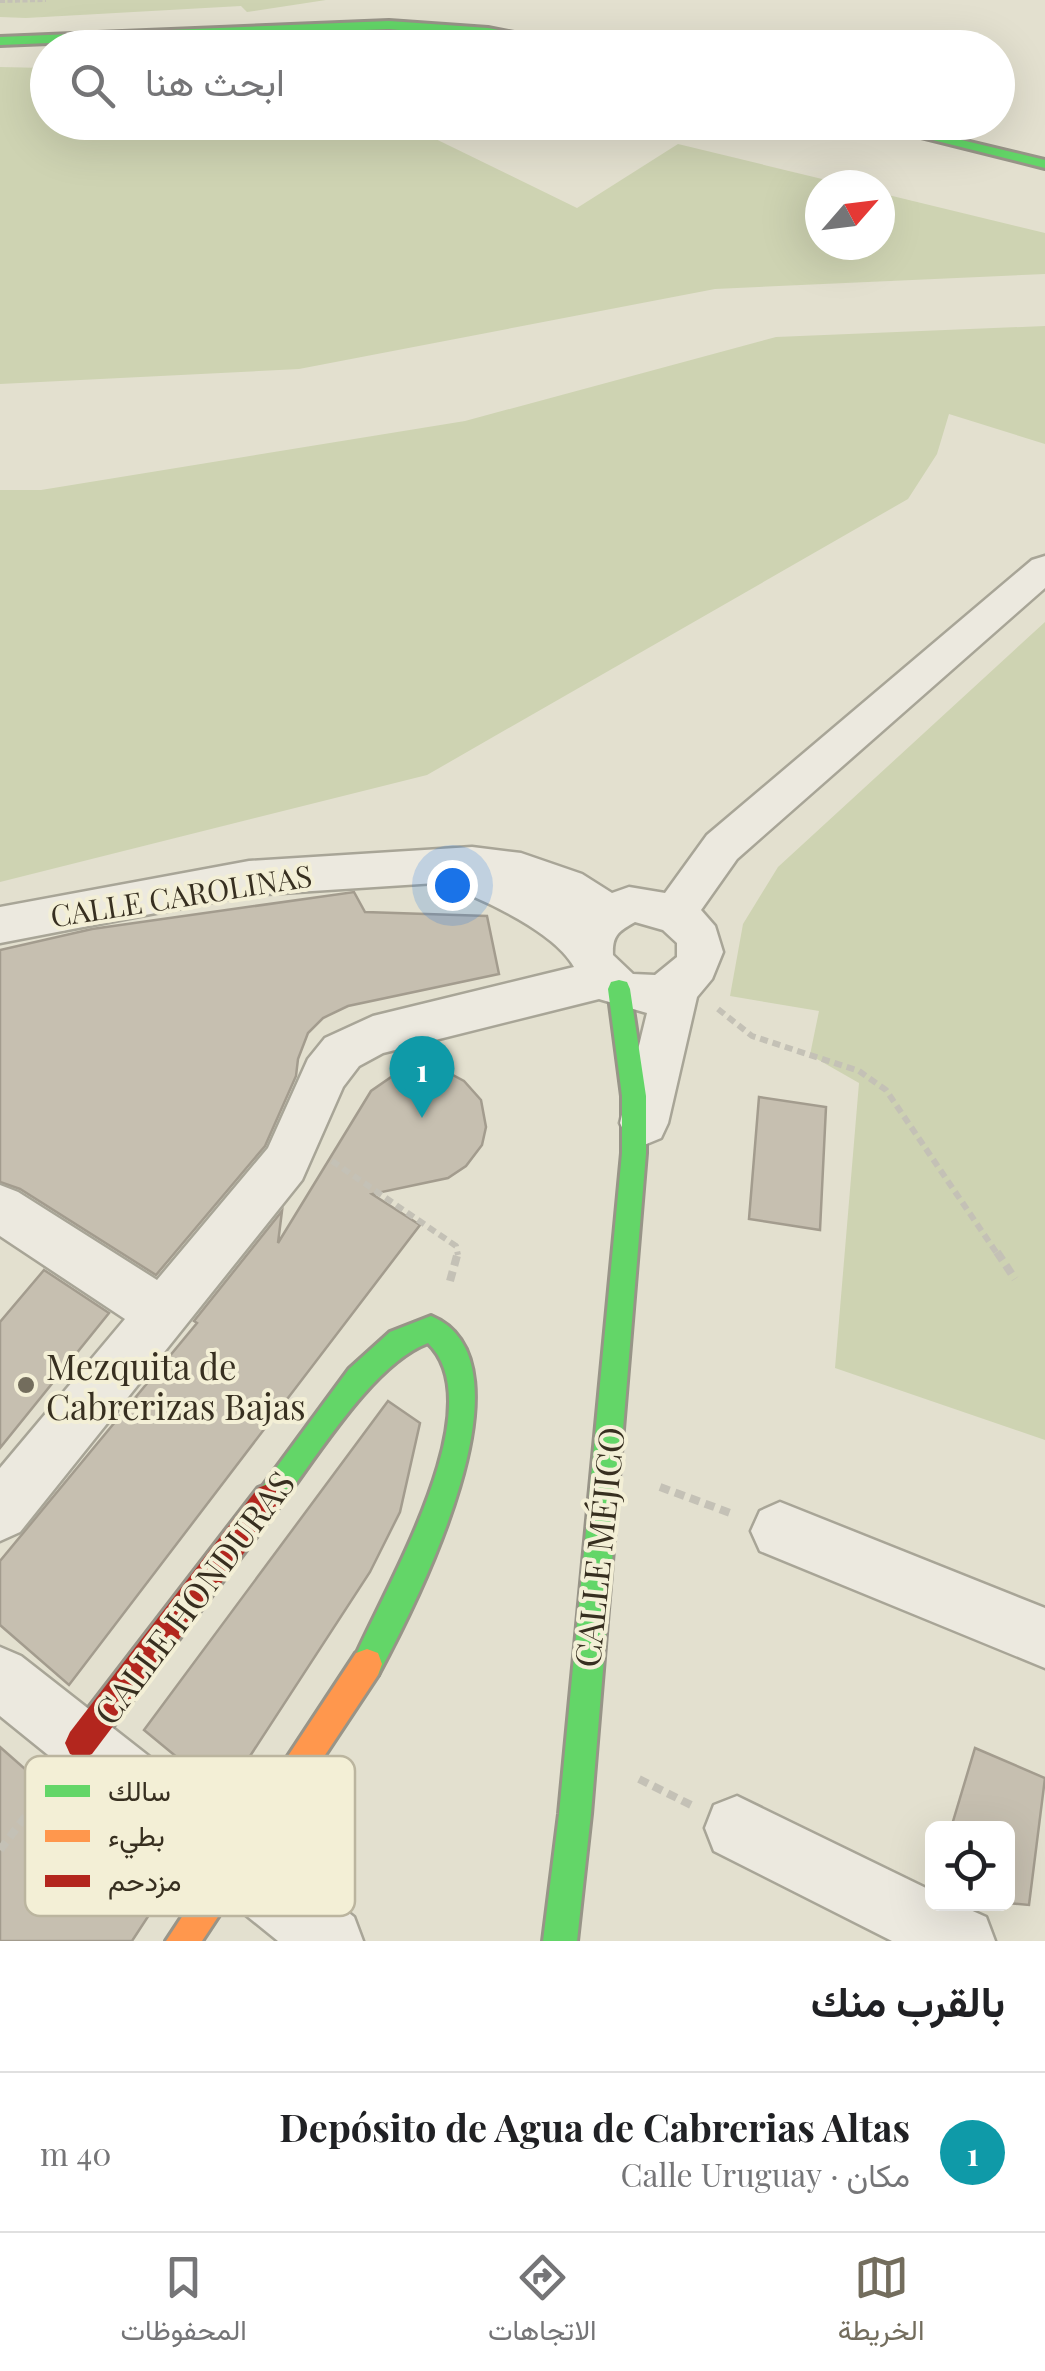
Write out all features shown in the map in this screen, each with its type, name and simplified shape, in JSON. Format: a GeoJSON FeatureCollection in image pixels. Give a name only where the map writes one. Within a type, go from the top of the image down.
{"type":"FeatureCollection","features":[{"type":"Feature","properties":{"kind":"street"},"geometry":{"type":"LineString","coordinates":[[273,30],[362,24],[467,30]]}},
{"type":"Feature","properties":{"kind":"street"},"geometry":{"type":"LineString","coordinates":[[0,41],[30,41]]}},
{"type":"Feature","properties":{"kind":"street"},"geometry":{"type":"LineString","coordinates":[[943,140],[1045,164]]}},
{"type":"Feature","properties":{"kind":"street"},"geometry":{"type":"LineString","coordinates":[[676,912],[722,847],[1045,568]]}},
{"type":"Feature","properties":{"kind":"street","name":"CALLE CAROLINAS"},"geometry":{"type":"LineString","coordinates":[[0,925],[249,878],[422,868],[469,878],[513,894],[554,918],[604,957]]}},
{"type":"Feature","properties":{"kind":"street"},"geometry":{"type":"LineString","coordinates":[[0,1512],[285,1164],[325,1074],[342,1052],[372,1036],[604,957],[629,904],[654,904],[676,912],[694,929],[700,950],[685,979],[658,994],[604,957]]}},
{"type":"Feature","properties":{"kind":"street","name":"CALLE MÉJICO"},"geometry":{"type":"LineString","coordinates":[[560,1941],[634,1154],[634,1096],[604,957]]}},
{"type":"Feature","properties":{"kind":"street","name":"CALLE MÉJICO"},"geometry":{"type":"LineString","coordinates":[[634,1154],[685,979]]}},
{"type":"Feature","properties":{"kind":"street"},"geometry":{"type":"LineString","coordinates":[[0,1208],[162,1313]]}},
{"type":"Feature","properties":{"kind":"street"},"geometry":{"type":"LineString","coordinates":[[306,1756],[370,1660],[437,1520],[460,1414],[461,1374],[451,1345],[431,1329]]}},
{"type":"Feature","properties":{"kind":"street","name":"CALLE HONDURAS"},"geometry":{"type":"LineString","coordinates":[[81,1743],[359,1379],[399,1341],[431,1329]]}},
{"type":"Feature","properties":{"kind":"street"},"geometry":{"type":"LineString","coordinates":[[780,1531],[1045,1638]]}},
{"type":"Feature","properties":{"kind":"street"},"geometry":{"type":"LineString","coordinates":[[0,1678],[97,1756]]}},
{"type":"Feature","properties":{"kind":"street"},"geometry":{"type":"LineString","coordinates":[[737,1828],[962,1941]]}},
{"type":"Feature","properties":{"kind":"street"},"geometry":{"type":"LineString","coordinates":[[183,1941],[200,1916]]}},
{"type":"Feature","properties":{"kind":"street"},"geometry":{"type":"LineString","coordinates":[[299,1916],[330,1941]]}},
{"type":"Feature","properties":{"kind":"path"},"geometry":{"type":"LineString","coordinates":[[0,1],[46,0]]}},
{"type":"Feature","properties":{"kind":"path"},"geometry":{"type":"LineString","coordinates":[[685,979],[708,996],[726,1018],[752,1036],[859,1071],[886,1090],[1015,1279]]}},
{"type":"Feature","properties":{"kind":"path"},"geometry":{"type":"LineString","coordinates":[[297,1138],[456,1246],[458,1258],[431,1329]]}},
{"type":"Feature","properties":{"kind":"path"},"geometry":{"type":"LineString","coordinates":[[607,1468],[780,1531]]}},
{"type":"Feature","properties":{"kind":"path"},"geometry":{"type":"LineString","coordinates":[[71,1756],[81,1743]]}},
{"type":"Feature","properties":{"kind":"path"},"geometry":{"type":"LineString","coordinates":[[580,1750],[737,1828]]}},
{"type":"Feature","properties":{"kind":"path"},"geometry":{"type":"LineString","coordinates":[[0,1850],[25,1817]]}},
{"type":"Feature","properties":{"kind":"green space"},"geometry":{"type":"Polygon","coordinates":[[[0,0],[326,0],[247,12],[241,6],[26,18],[0,17],[0,0]]]}},
{"type":"Feature","properties":{"kind":"green space"},"geometry":{"type":"Polygon","coordinates":[[[0,67],[30,68],[30,140],[438,140],[577,208],[678,144],[805,175],[805,260],[895,260],[895,197],[1045,233],[1045,274],[715,289],[299,369],[0,384],[0,67]]]}},
{"type":"Feature","properties":{"kind":"green space"},"geometry":{"type":"Polygon","coordinates":[[[1045,326],[1045,444],[949,414],[937,454],[908,499],[427,775],[0,882],[0,490],[41,490],[465,421],[776,337],[1045,326]]]}},
{"type":"Feature","properties":{"kind":"green space"},"geometry":{"type":"Polygon","coordinates":[[[1045,622],[1045,1440],[835,1368],[859,1083],[810,1055],[819,1011],[730,996],[743,924],[778,867],[1045,622]]]}},
{"type":"Feature","properties":{"kind":"building"},"geometry":{"type":"Polygon","coordinates":[[[354,892],[365,912],[487,916],[499,974],[348,1006],[323,1018],[308,1033],[296,1076],[265,1146],[156,1275],[20,1189],[0,1182],[0,950],[92,929],[354,892]]]}},
{"type":"Feature","properties":{"kind":"building"},"geometry":{"type":"Polygon","coordinates":[[[423,1068],[447,1072],[464,1081],[481,1100],[486,1127],[482,1145],[466,1166],[448,1178],[372,1194],[420,1225],[69,1685],[0,1625],[0,1561],[197,1323],[194,1321],[282,1211],[278,1243],[371,1091],[397,1073],[423,1068]]]}},
{"type":"Feature","properties":{"kind":"building"},"geometry":{"type":"Polygon","coordinates":[[[759,1097],[826,1107],[820,1230],[749,1219],[759,1097]]]}},
{"type":"Feature","properties":{"kind":"building","name":"Mezquita de Cabrerizas Bajas"},"geometry":{"type":"Polygon","coordinates":[[[44,1270],[109,1313],[0,1448],[0,1322],[44,1270]]]}},
{"type":"Feature","properties":{"kind":"building"},"geometry":{"type":"Polygon","coordinates":[[[388,1401],[420,1423],[400,1512],[370,1572],[250,1756],[176,1756],[144,1730],[388,1401]]]}},
{"type":"Feature","properties":{"kind":"building"},"geometry":{"type":"Polygon","coordinates":[[[0,1747],[25,1769],[25,1916],[148,1916],[132,1941],[0,1941],[0,1747]]]}},
{"type":"Feature","properties":{"kind":"building"},"geometry":{"type":"Polygon","coordinates":[[[975,1748],[1045,1778],[1029,1905],[1015,1904],[1015,1821],[953,1821],[975,1748]]]}},
{"type":"Feature","properties":{"kind":"traffic: fast"},"geometry":{"type":"LineString","coordinates":[[243,30],[340,25],[468,30]]}},
{"type":"Feature","properties":{"kind":"traffic: fast"},"geometry":{"type":"LineString","coordinates":[[0,41],[30,41]]}},
{"type":"Feature","properties":{"kind":"traffic: fast"},"geometry":{"type":"LineString","coordinates":[[943,140],[1045,164]]}},
{"type":"Feature","properties":{"kind":"traffic: fast"},"geometry":{"type":"LineString","coordinates":[[560,1941],[575,1814],[634,1153],[634,1096],[619,989]]}},
{"type":"Feature","properties":{"kind":"traffic: fast"},"geometry":{"type":"LineString","coordinates":[[268,1498],[359,1379],[399,1341],[431,1329],[446,1343],[460,1372],[462,1403],[457,1440],[417,1563],[367,1664]]}},
{"type":"Feature","properties":{"kind":"traffic: slow"},"geometry":{"type":"LineString","coordinates":[[306,1756],[367,1664]]}},
{"type":"Feature","properties":{"kind":"traffic: slow"},"geometry":{"type":"LineString","coordinates":[[183,1941],[200,1916]]}},
{"type":"Feature","properties":{"kind":"traffic: jam"},"geometry":{"type":"LineString","coordinates":[[81,1743],[268,1498]]}},
{"type":"Feature","properties":{"kind":"place","name":"Depósito de Agua de Cabrerias Altas"},"geometry":{"type":"Point","coordinates":[422,1118]}},
{"type":"Feature","properties":{"kind":"place","name":"Mezquita de Cabrerizas Bajas"},"geometry":{"type":"Point","coordinates":[26,1385]}}]}
